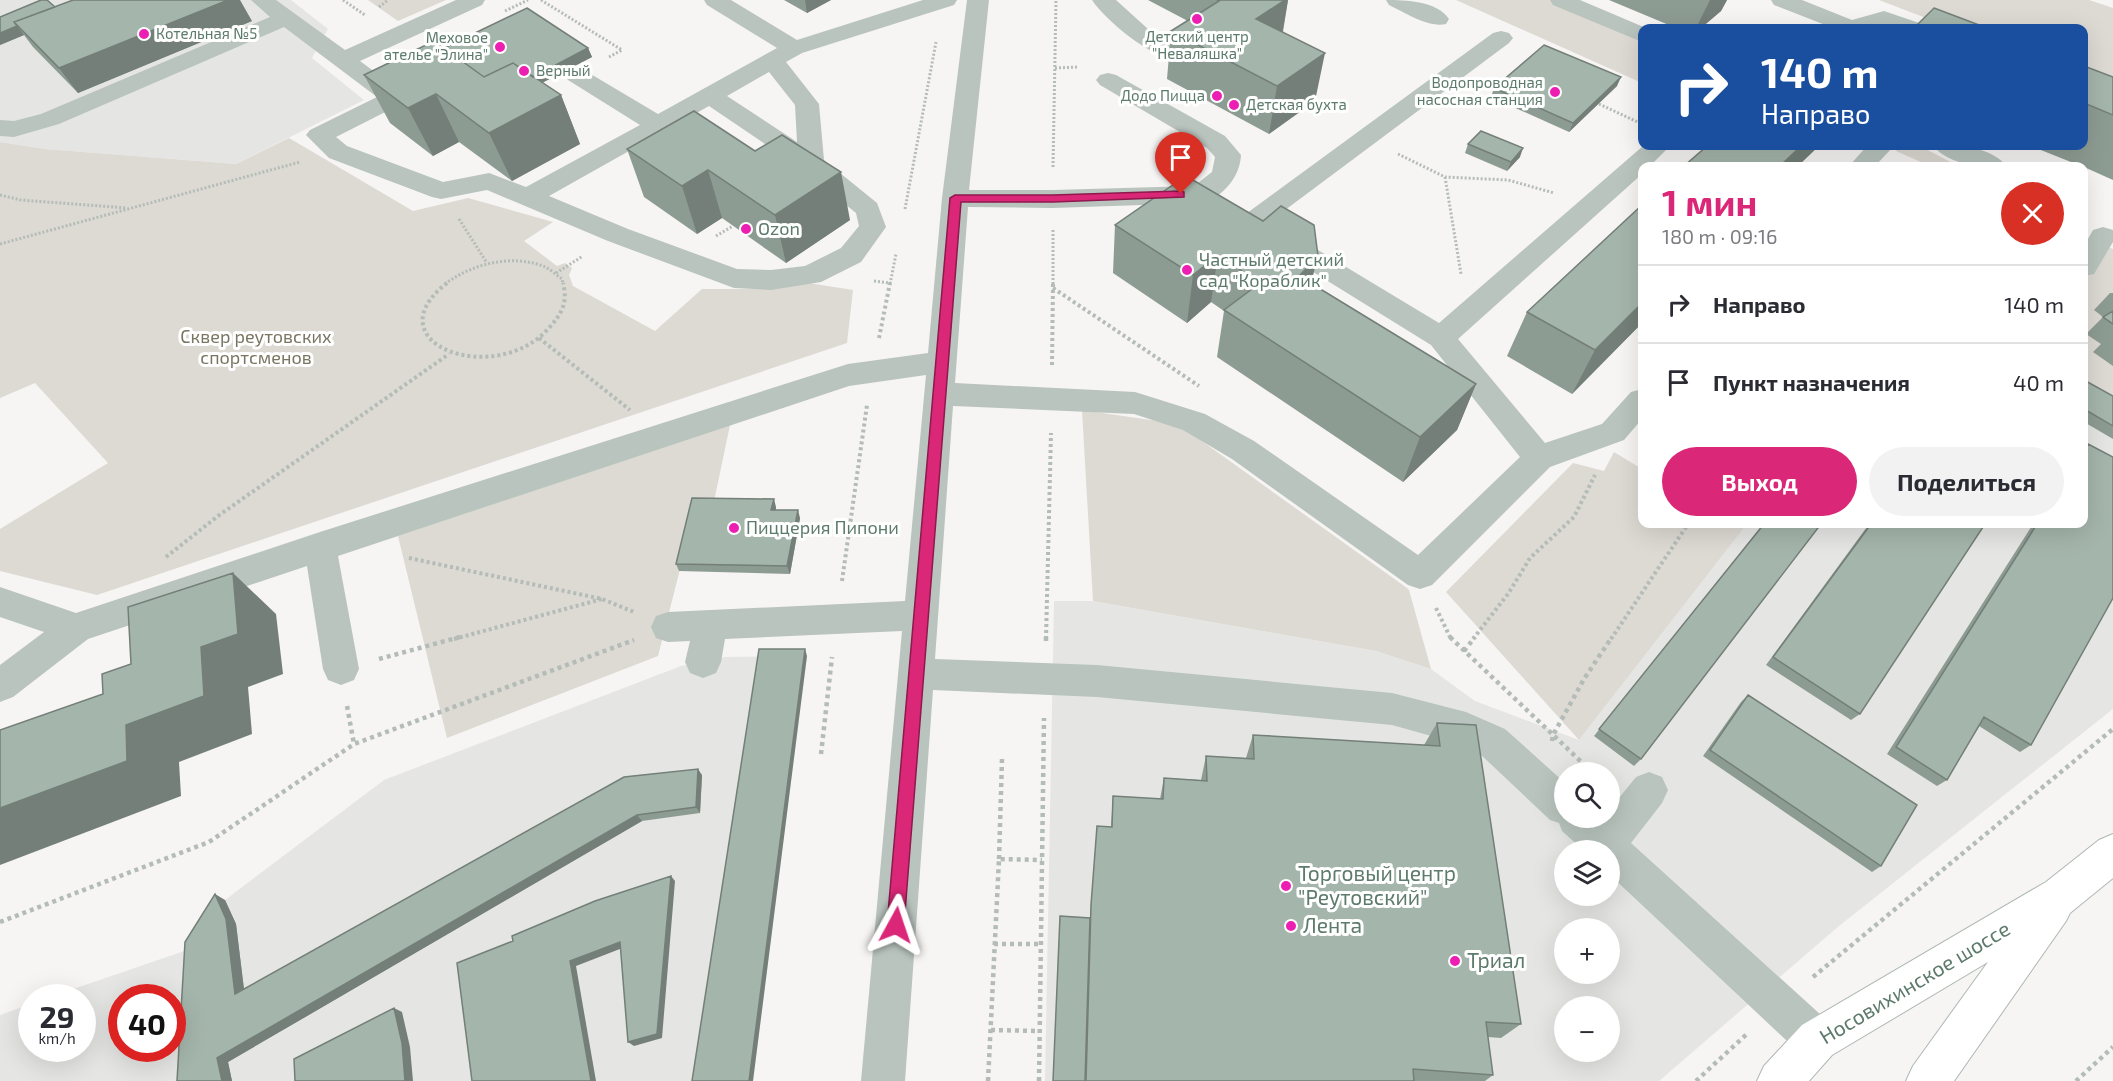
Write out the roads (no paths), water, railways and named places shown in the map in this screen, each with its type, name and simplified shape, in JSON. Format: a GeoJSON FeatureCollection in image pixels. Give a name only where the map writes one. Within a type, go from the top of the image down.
{"type":"FeatureCollection","features":[{"type":"Feature","properties":{"kind":"main road","name":"Носовихинское шоссе"},"geometry":{"type":"LineString","coordinates":[[1799,1059],[2060,896],[2113,853]]}},
{"type":"Feature","properties":{"kind":"main road","name":"Носовихинское шоссе"},"geometry":{"type":"LineString","coordinates":[[1928,1081],[2060,896]]}},
{"type":"Feature","properties":{"kind":"street"},"geometry":{"type":"LineString","coordinates":[[262,0],[394,98],[319,135],[339,152],[441,191],[489,181],[618,235],[734,278],[771,280],[812,275],[851,255],[873,227],[868,209],[811,164],[711,96]]}},
{"type":"Feature","properties":{"kind":"street"},"geometry":{"type":"LineString","coordinates":[[715,0],[783,54],[807,104],[811,164]]}},
{"type":"Feature","properties":{"kind":"street"},"geometry":{"type":"LineString","coordinates":[[883,1081],[955,198],[978,0]]}},
{"type":"Feature","properties":{"kind":"street"},"geometry":{"type":"LineString","coordinates":[[1102,0],[1140,34],[1177,54]]}},
{"type":"Feature","properties":{"kind":"street"},"geometry":{"type":"LineString","coordinates":[[1396,0],[1438,19]]}},
{"type":"Feature","properties":{"kind":"street"},"geometry":{"type":"LineString","coordinates":[[1561,0],[1638,33]]}},
{"type":"Feature","properties":{"kind":"street"},"geometry":{"type":"LineString","coordinates":[[1782,0],[1841,24]]}},
{"type":"Feature","properties":{"kind":"street"},"geometry":{"type":"LineString","coordinates":[[529,196],[783,54],[938,1]]}},
{"type":"Feature","properties":{"kind":"street"},"geometry":{"type":"LineString","coordinates":[[343,60],[473,9]]}},
{"type":"Feature","properties":{"kind":"street"},"geometry":{"type":"LineString","coordinates":[[0,128],[14,129],[50,119],[287,18]]}},
{"type":"Feature","properties":{"kind":"street"},"geometry":{"type":"LineString","coordinates":[[1864,24],[1884,18],[1900,24]]}},
{"type":"Feature","properties":{"kind":"street"},"geometry":{"type":"LineString","coordinates":[[1227,208],[1365,138],[1501,38]]}},
{"type":"Feature","properties":{"kind":"street"},"geometry":{"type":"LineString","coordinates":[[576,75],[658,125]]}},
{"type":"Feature","properties":{"kind":"street"},"geometry":{"type":"LineString","coordinates":[[1108,80],[1216,142],[1228,155],[1228,168],[1224,176],[1227,208]]}},
{"type":"Feature","properties":{"kind":"street"},"geometry":{"type":"LineString","coordinates":[[1640,162],[1653,150]]}},
{"type":"Feature","properties":{"kind":"street"},"geometry":{"type":"LineString","coordinates":[[1865,162],[1877,150]]}},
{"type":"Feature","properties":{"kind":"street"},"geometry":{"type":"LineString","coordinates":[[1956,150],[1984,162]]}},
{"type":"Feature","properties":{"kind":"street"},"geometry":{"type":"LineString","coordinates":[[1441,338],[1638,164]]}},
{"type":"Feature","properties":{"kind":"street"},"geometry":{"type":"LineString","coordinates":[[955,198],[1053,199],[1227,208],[1441,338],[1539,458]]}},
{"type":"Feature","properties":{"kind":"street"},"geometry":{"type":"LineString","coordinates":[[2088,259],[2100,234]]}},
{"type":"Feature","properties":{"kind":"street"},"geometry":{"type":"LineString","coordinates":[[0,686],[76,628],[661,434],[848,375],[942,362]]}},
{"type":"Feature","properties":{"kind":"street"},"geometry":{"type":"LineString","coordinates":[[939,394],[1135,403],[1194,422],[1243,450],[1420,575],[1539,458],[1613,432],[1638,404]]}},
{"type":"Feature","properties":{"kind":"street"},"geometry":{"type":"LineString","coordinates":[[320,546],[341,669]]}},
{"type":"Feature","properties":{"kind":"street"},"geometry":{"type":"LineString","coordinates":[[0,602],[76,628]]}},
{"type":"Feature","properties":{"kind":"street"},"geometry":{"type":"LineString","coordinates":[[668,627],[921,615]]}},
{"type":"Feature","properties":{"kind":"street"},"geometry":{"type":"LineString","coordinates":[[703,662],[711,625]]}},
{"type":"Feature","properties":{"kind":"street"},"geometry":{"type":"LineString","coordinates":[[917,674],[1044,677],[1392,709],[1466,729],[1492,741],[1554,798]]}},
{"type":"Feature","properties":{"kind":"street"},"geometry":{"type":"LineString","coordinates":[[1609,840],[1649,790]]}},
{"type":"Feature","properties":{"kind":"street"},"geometry":{"type":"LineString","coordinates":[[1587,828],[1600,840]]}},
{"type":"Feature","properties":{"kind":"street"},"geometry":{"type":"LineString","coordinates":[[1620,859],[1719,950],[1774,1009],[1799,1059]]}},
{"type":"Feature","properties":{"kind":"place","name":"Детский центр \"Неваляшка\""},"geometry":{"type":"Point","coordinates":[1197,19]}},
{"type":"Feature","properties":{"kind":"place","name":"Котельная №5"},"geometry":{"type":"Point","coordinates":[144,34]}},
{"type":"Feature","properties":{"kind":"place","name":"Меховое ателье \"Элина\""},"geometry":{"type":"Point","coordinates":[500,47]}},
{"type":"Feature","properties":{"kind":"place","name":"Верный"},"geometry":{"type":"Point","coordinates":[524,71]}},
{"type":"Feature","properties":{"kind":"place","name":"Водопроводная насосная станция"},"geometry":{"type":"Point","coordinates":[1555,92]}},
{"type":"Feature","properties":{"kind":"place","name":"Додо Пицца"},"geometry":{"type":"Point","coordinates":[1217,96]}},
{"type":"Feature","properties":{"kind":"place","name":"Детская бухта"},"geometry":{"type":"Point","coordinates":[1234,105]}},
{"type":"Feature","properties":{"kind":"place","name":"Ozon"},"geometry":{"type":"Point","coordinates":[746,229]}},
{"type":"Feature","properties":{"kind":"place","name":"Частный детский сад \"Кораблик\""},"geometry":{"type":"Point","coordinates":[1187,270]}},
{"type":"Feature","properties":{"kind":"place","name":"Пиццерия Пипони"},"geometry":{"type":"Point","coordinates":[734,528]}},
{"type":"Feature","properties":{"kind":"place","name":"Торговый центр \"Реутовский\""},"geometry":{"type":"Point","coordinates":[1286,886]}},
{"type":"Feature","properties":{"kind":"place","name":"Лента"},"geometry":{"type":"Point","coordinates":[1291,926]}},
{"type":"Feature","properties":{"kind":"place","name":"Триал"},"geometry":{"type":"Point","coordinates":[1455,961]}},
{"type":"Feature","properties":{"kind":"park label","name":"Сквер реутовских спортсменов"},"geometry":{"type":"Point","coordinates":[256,347]}}]}
